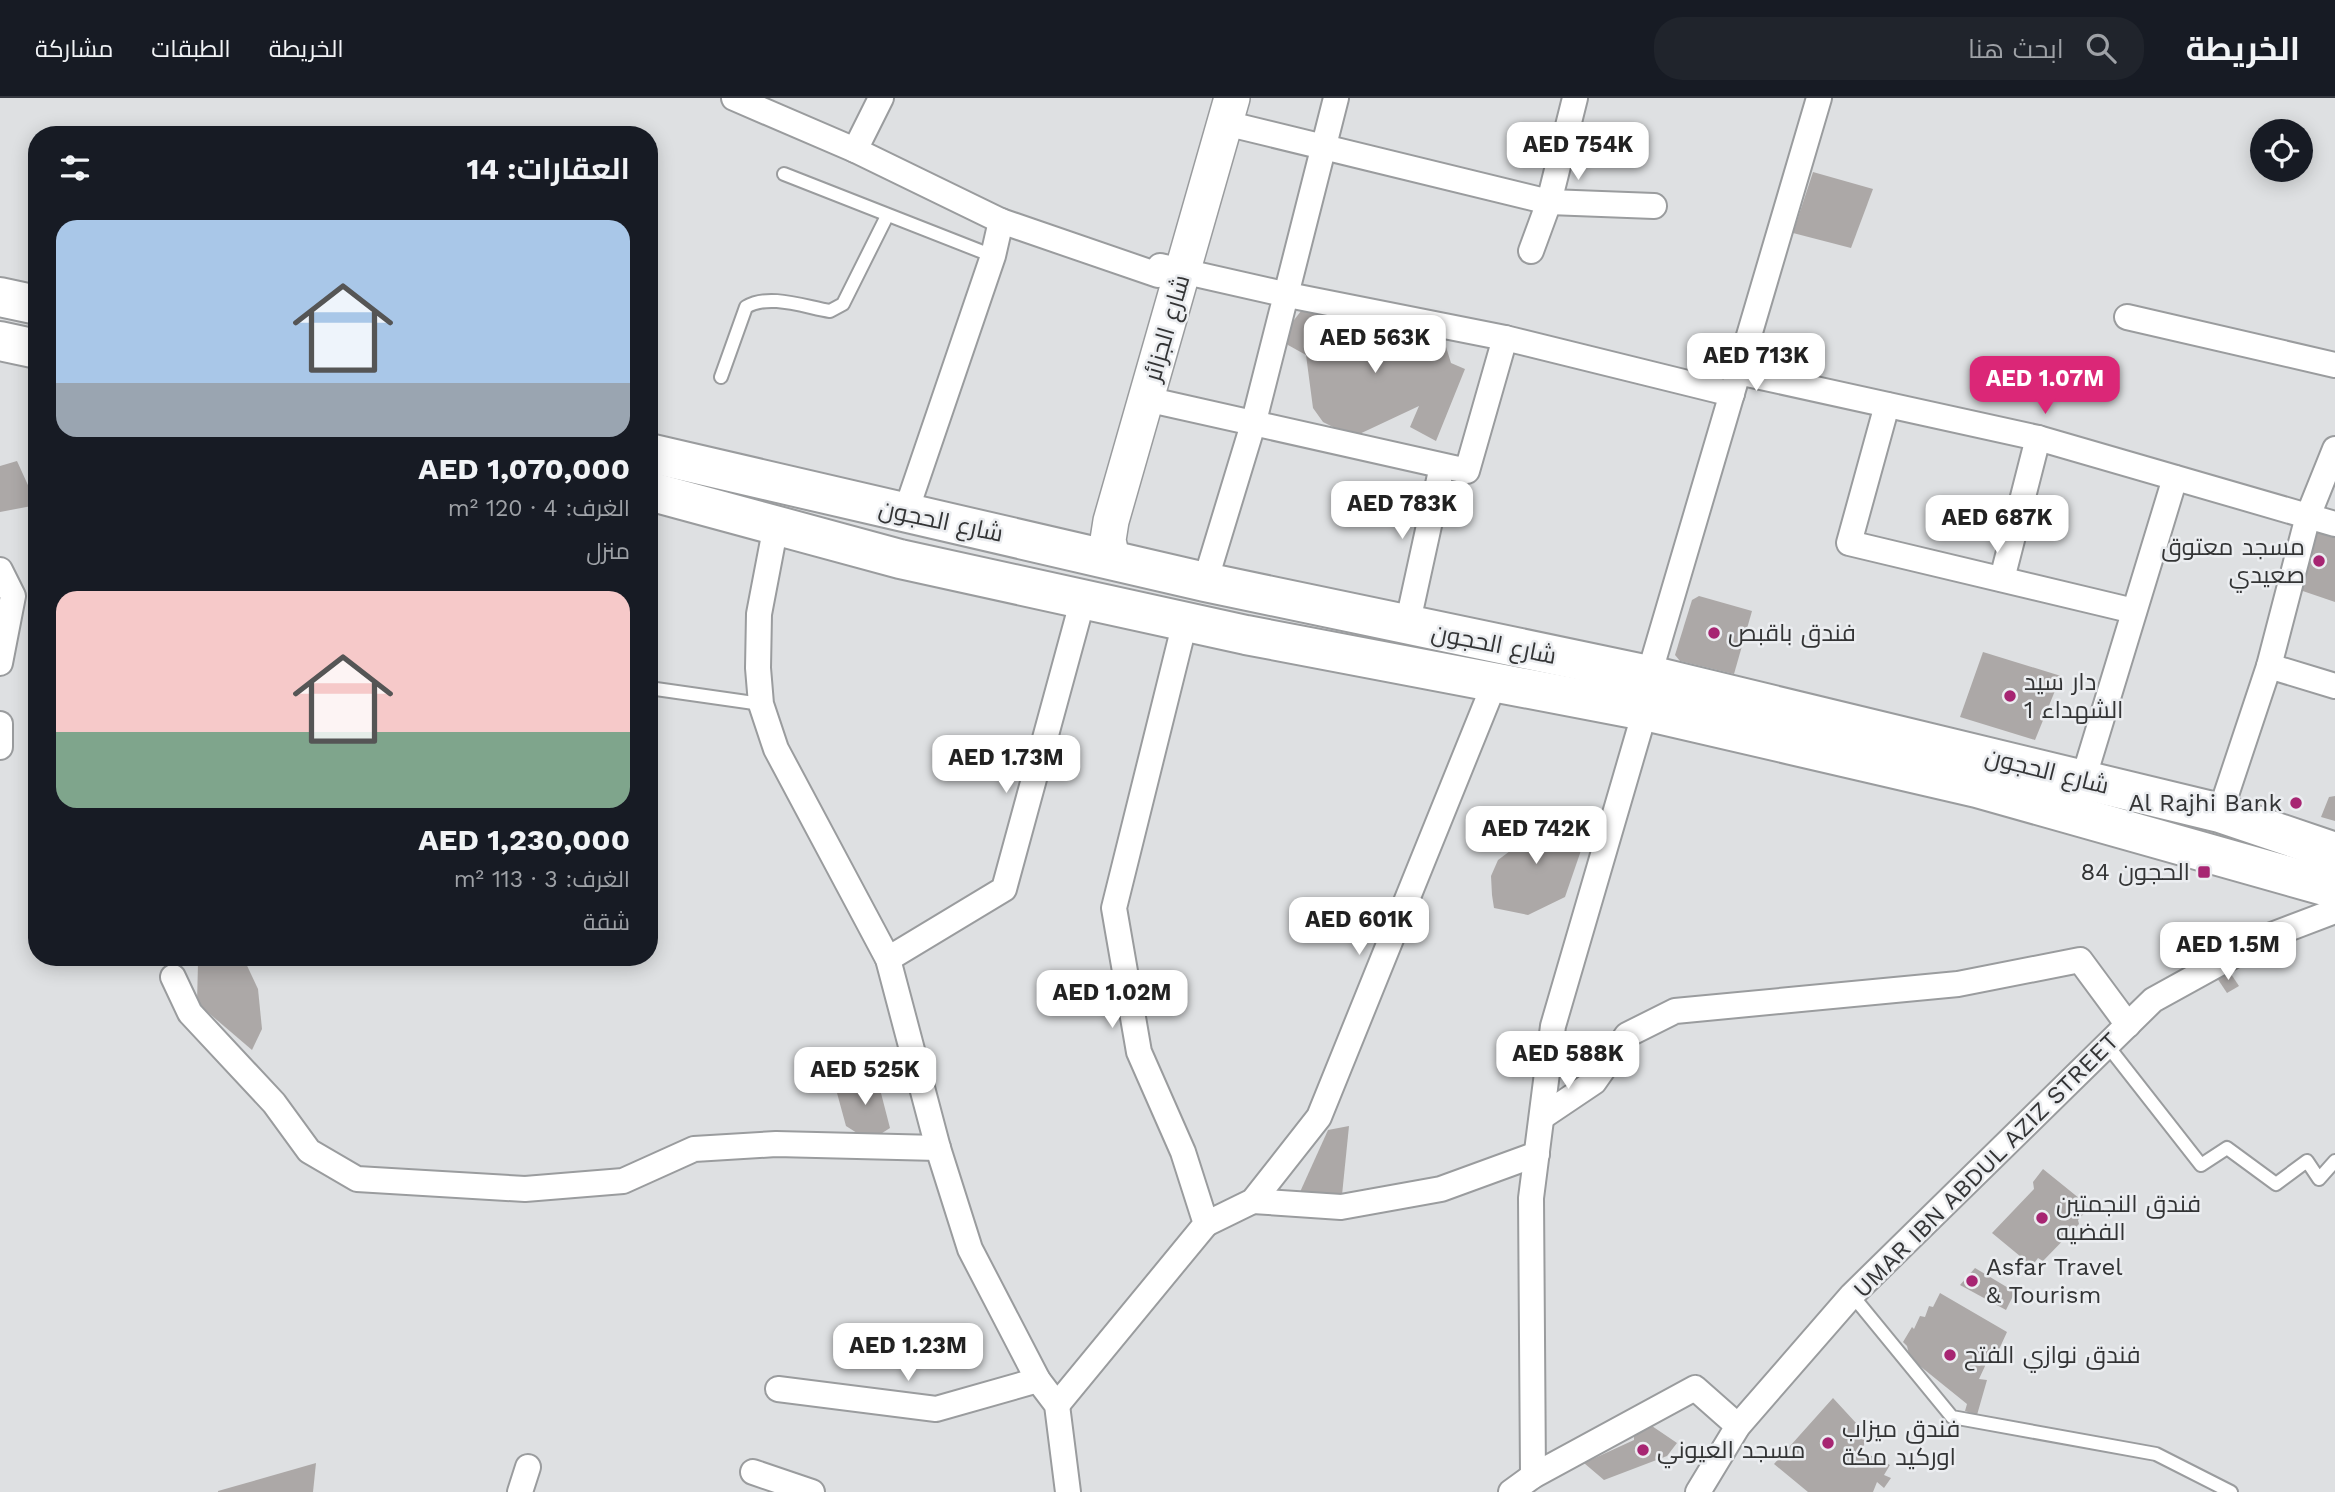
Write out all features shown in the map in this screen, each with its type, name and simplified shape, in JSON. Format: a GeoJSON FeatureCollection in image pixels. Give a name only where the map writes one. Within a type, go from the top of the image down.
{"type":"FeatureCollection","features":[{"type":"Feature","properties":{"kind":"main road"},"geometry":{"type":"LineString","coordinates":[[0,297],[28,303]]}},
{"type":"Feature","properties":{"kind":"main road"},"geometry":{"type":"LineString","coordinates":[[0,341],[28,347]]}},
{"type":"Feature","properties":{"kind":"main road","name":"شارع الحجون"},"geometry":{"type":"LineString","coordinates":[[658,455],[905,514],[1407,626],[2335,889]]}},
{"type":"Feature","properties":{"kind":"main road","name":"شارع الحجون"},"geometry":{"type":"LineString","coordinates":[[658,493],[900,559],[1185,622],[1495,682],[1647,693],[2083,780],[2220,813],[2335,852]]}},
{"type":"Feature","properties":{"kind":"street"},"geometry":{"type":"LineString","coordinates":[[734,98],[855,150],[1002,221],[1167,270],[1735,383],[1887,405],[2038,438],[2335,524]]}},
{"type":"Feature","properties":{"kind":"street"},"geometry":{"type":"LineString","coordinates":[[855,150],[881,98]]}},
{"type":"Feature","properties":{"kind":"street"},"geometry":{"type":"LineString","coordinates":[[1205,582],[1254,421],[1336,98]]}},
{"type":"Feature","properties":{"kind":"street"},"geometry":{"type":"LineString","coordinates":[[1531,251],[1549,202],[1575,98]]}},
{"type":"Feature","properties":{"kind":"street"},"geometry":{"type":"LineString","coordinates":[[1533,1476],[1531,1198],[1553,1026],[1735,383],[1819,98]]}},
{"type":"Feature","properties":{"kind":"street"},"geometry":{"type":"LineString","coordinates":[[1222,106],[1325,145],[1549,202],[1654,206]]}},
{"type":"Feature","properties":{"kind":"street","name":"شارع الجزائر"},"geometry":{"type":"LineString","coordinates":[[1065,548],[1075,540],[1086,523],[1222,106]]}},
{"type":"Feature","properties":{"kind":"street"},"geometry":{"type":"LineString","coordinates":[[905,514],[993,256],[1002,221]]}},
{"type":"Feature","properties":{"kind":"street","name":"شارع الجزائر"},"geometry":{"type":"LineString","coordinates":[[1112,559],[1109,530],[1146,399],[1167,270]]}},
{"type":"Feature","properties":{"kind":"street"},"geometry":{"type":"LineString","coordinates":[[2127,317],[2335,365]]}},
{"type":"Feature","properties":{"kind":"street"},"geometry":{"type":"LineString","coordinates":[[1146,399],[1254,421],[1467,471],[1505,338]]}},
{"type":"Feature","properties":{"kind":"street"},"geometry":{"type":"LineString","coordinates":[[1887,405],[1849,543],[2134,611]]}},
{"type":"Feature","properties":{"kind":"street"},"geometry":{"type":"LineString","coordinates":[[2002,579],[2038,438]]}},
{"type":"Feature","properties":{"kind":"street"},"geometry":{"type":"LineString","coordinates":[[2220,813],[2269,666],[2308,516],[2335,449]]}},
{"type":"Feature","properties":{"kind":"street"},"geometry":{"type":"LineString","coordinates":[[1407,626],[1443,466]]}},
{"type":"Feature","properties":{"kind":"street"},"geometry":{"type":"LineString","coordinates":[[2083,780],[2175,478]]}},
{"type":"Feature","properties":{"kind":"street"},"geometry":{"type":"LineString","coordinates":[[776,526],[759,614],[758,668],[761,704],[776,748],[888,959],[938,1148],[971,1250],[1038,1380],[1057,1405],[1068,1492]]}},
{"type":"Feature","properties":{"kind":"street"},"geometry":{"type":"LineString","coordinates":[[0,570],[13,596],[0,663]]}},
{"type":"Feature","properties":{"kind":"street"},"geometry":{"type":"LineString","coordinates":[[888,959],[1004,889],[1083,599]]}},
{"type":"Feature","properties":{"kind":"street"},"geometry":{"type":"LineString","coordinates":[[1185,622],[1114,908],[1139,1052],[1183,1152],[1206,1224]]}},
{"type":"Feature","properties":{"kind":"street"},"geometry":{"type":"LineString","coordinates":[[2269,666],[2335,685]]}},
{"type":"Feature","properties":{"kind":"street"},"geometry":{"type":"LineString","coordinates":[[1057,1405],[1206,1224],[1254,1200],[1319,1117],[1495,682]]}},
{"type":"Feature","properties":{"kind":"street"},"geometry":{"type":"LineString","coordinates":[[0,724],[0,747]]}},
{"type":"Feature","properties":{"kind":"street","name":"UMAR IBN ABDUL AZIZ STREET"},"geometry":{"type":"LineString","coordinates":[[1698,1492],[1738,1426],[1852,1296],[2153,1000],[2258,943],[2335,911]]}},
{"type":"Feature","properties":{"kind":"street"},"geometry":{"type":"LineString","coordinates":[[1542,1117],[1594,1082],[1627,1035],[1675,1011],[1958,984],[2080,960],[2128,1025]]}},
{"type":"Feature","properties":{"kind":"street"},"geometry":{"type":"LineString","coordinates":[[173,977],[190,1013],[274,1103],[309,1151],[357,1179],[525,1189],[624,1181],[694,1149],[776,1144],[938,1148]]}},
{"type":"Feature","properties":{"kind":"street"},"geometry":{"type":"LineString","coordinates":[[1254,1200],[1341,1207],[1441,1189],[1537,1154]]}},
{"type":"Feature","properties":{"kind":"street"},"geometry":{"type":"LineString","coordinates":[[778,1389],[936,1409],[1038,1380]]}},
{"type":"Feature","properties":{"kind":"street"},"geometry":{"type":"LineString","coordinates":[[1511,1492],[1533,1476],[1695,1388],[1738,1426]]}},
{"type":"Feature","properties":{"kind":"street"},"geometry":{"type":"LineString","coordinates":[[520,1492],[528,1468]]}},
{"type":"Feature","properties":{"kind":"street"},"geometry":{"type":"LineString","coordinates":[[753,1472],[812,1492]]}},
{"type":"Feature","properties":{"kind":"lane"},"geometry":{"type":"LineString","coordinates":[[783,174],[993,256]]}},
{"type":"Feature","properties":{"kind":"lane"},"geometry":{"type":"LineString","coordinates":[[720,377],[746,307],[772,301],[830,311],[843,304],[887,216]]}},
{"type":"Feature","properties":{"kind":"lane"},"geometry":{"type":"LineString","coordinates":[[658,689],[761,704]]}},
{"type":"Feature","properties":{"kind":"lane"},"geometry":{"type":"LineString","coordinates":[[2108,1045],[2202,1165],[2227,1148],[2276,1184],[2306,1161],[2319,1179],[2335,1161]]}},
{"type":"Feature","properties":{"kind":"lane"},"geometry":{"type":"LineString","coordinates":[[1852,1296],[1952,1418],[2156,1454],[2231,1492]]}},
{"type":"Feature","properties":{"kind":"building"},"geometry":{"type":"Polygon","coordinates":[[[1813,172],[1873,189],[1851,248],[1793,233],[1813,172]]]}},
{"type":"Feature","properties":{"kind":"building"},"geometry":{"type":"Polygon","coordinates":[[[1301,311],[1317,314],[1330,322],[1337,335],[1369,323],[1375,331],[1392,324],[1425,337],[1443,337],[1451,363],[1465,369],[1436,441],[1410,427],[1419,406],[1353,437],[1323,422],[1313,408],[1306,355],[1288,345],[1287,329],[1301,311]]]}},
{"type":"Feature","properties":{"kind":"building"},"geometry":{"type":"Polygon","coordinates":[[[17,461],[28,485],[28,507],[0,512],[0,466],[17,461]]]}},
{"type":"Feature","properties":{"kind":"building","name":"مسجد معتوق صعيدي"},"geometry":{"type":"Polygon","coordinates":[[[2315,528],[2335,535],[2335,602],[2294,588],[2315,528]]]}},
{"type":"Feature","properties":{"kind":"building","name":"فندق باقبص"},"geometry":{"type":"Polygon","coordinates":[[[1699,596],[1752,611],[1734,674],[1680,661],[1675,655],[1692,600],[1699,596]]]}},
{"type":"Feature","properties":{"kind":"building","name":"دار سيد الشهداء 1"},"geometry":{"type":"Polygon","coordinates":[[[1983,652],[2061,676],[2035,740],[1960,717],[1983,652]]]}},
{"type":"Feature","properties":{"kind":"building"},"geometry":{"type":"Polygon","coordinates":[[[2335,796],[2335,821],[2321,817],[2329,797],[2335,796]]]}},
{"type":"Feature","properties":{"kind":"building"},"geometry":{"type":"Polygon","coordinates":[[[1517,814],[1587,833],[1565,897],[1528,915],[1494,908],[1492,895],[1491,876],[1498,860],[1510,851],[1528,846],[1507,840],[1517,814]]]}},
{"type":"Feature","properties":{"kind":"building"},"geometry":{"type":"Polygon","coordinates":[[[198,966],[247,966],[258,989],[262,1029],[252,1050],[197,1003],[198,966]]]}},
{"type":"Feature","properties":{"kind":"building"},"geometry":{"type":"Polygon","coordinates":[[[2229,971],[2239,986],[2227,993],[2217,978],[2229,971]]]}},
{"type":"Feature","properties":{"kind":"building"},"geometry":{"type":"Polygon","coordinates":[[[874,1066],[890,1128],[879,1135],[857,1133],[846,1126],[837,1093],[867,1083],[864,1067],[874,1066]]]}},
{"type":"Feature","properties":{"kind":"building"},"geometry":{"type":"Polygon","coordinates":[[[1349,1126],[1342,1195],[1300,1192],[1328,1130],[1349,1126]]]}},
{"type":"Feature","properties":{"kind":"building","name":"فندق النجمتين الفضيه"},"geometry":{"type":"Polygon","coordinates":[[[2043,1169],[2090,1207],[2078,1220],[2079,1224],[2043,1261],[2038,1258],[2032,1266],[1992,1233],[2034,1189],[2033,1182],[2043,1169]]]}},
{"type":"Feature","properties":{"kind":"building"},"geometry":{"type":"Polygon","coordinates":[[[1975,1268],[2015,1292],[2006,1310],[1960,1285],[1975,1268]]]}},
{"type":"Feature","properties":{"kind":"building","name":"فندق نوازي الفتح"},"geometry":{"type":"Polygon","coordinates":[[[1940,1293],[2007,1332],[1996,1356],[1991,1353],[1979,1379],[1987,1380],[1977,1415],[1965,1411],[1967,1404],[1910,1358],[1903,1342],[1920,1316],[1925,1317],[1929,1306],[1933,1307],[1940,1293]]]}},
{"type":"Feature","properties":{"kind":"building","name":"فندق ميزاب اوركيد مكة"},"geometry":{"type":"Polygon","coordinates":[[[1833,1398],[1868,1436],[1861,1451],[1890,1465],[1884,1475],[1891,1478],[1884,1488],[1877,1482],[1873,1492],[1808,1492],[1774,1464],[1833,1398]]]}},
{"type":"Feature","properties":{"kind":"building","name":"مسجد العيوني"},"geometry":{"type":"Polygon","coordinates":[[[1649,1424],[1677,1443],[1667,1456],[1604,1480],[1584,1463],[1634,1440],[1634,1431],[1649,1424]]]}},
{"type":"Feature","properties":{"kind":"building"},"geometry":{"type":"Polygon","coordinates":[[[316,1463],[313,1492],[218,1492],[218,1491],[316,1463]]]}},
{"type":"Feature","properties":{"kind":"place","name":"مسجد معتوق صعيدي"},"geometry":{"type":"Point","coordinates":[2319,561]}},
{"type":"Feature","properties":{"kind":"place","name":"فندق باقبص"},"geometry":{"type":"Point","coordinates":[1714,633]}},
{"type":"Feature","properties":{"kind":"place","name":"دار سيد الشهداء 1"},"geometry":{"type":"Point","coordinates":[2010,696]}},
{"type":"Feature","properties":{"kind":"place","name":"Al Rajhi Bank"},"geometry":{"type":"Point","coordinates":[2296,803]}},
{"type":"Feature","properties":{"kind":"place","name":"الحجون 84"},"geometry":{"type":"Point","coordinates":[2204,872]}},
{"type":"Feature","properties":{"kind":"place","name":"فندق النجمتين الفضيه"},"geometry":{"type":"Point","coordinates":[2042,1218]}},
{"type":"Feature","properties":{"kind":"place","name":"Asfar Travel & Tourism"},"geometry":{"type":"Point","coordinates":[1972,1281]}},
{"type":"Feature","properties":{"kind":"place","name":"فندق نوازي الفتح"},"geometry":{"type":"Point","coordinates":[1950,1355]}},
{"type":"Feature","properties":{"kind":"place","name":"فندق ميزاب اوركيد مكة"},"geometry":{"type":"Point","coordinates":[1828,1443]}},
{"type":"Feature","properties":{"kind":"place","name":"مسجد العيوني"},"geometry":{"type":"Point","coordinates":[1643,1450]}}]}
